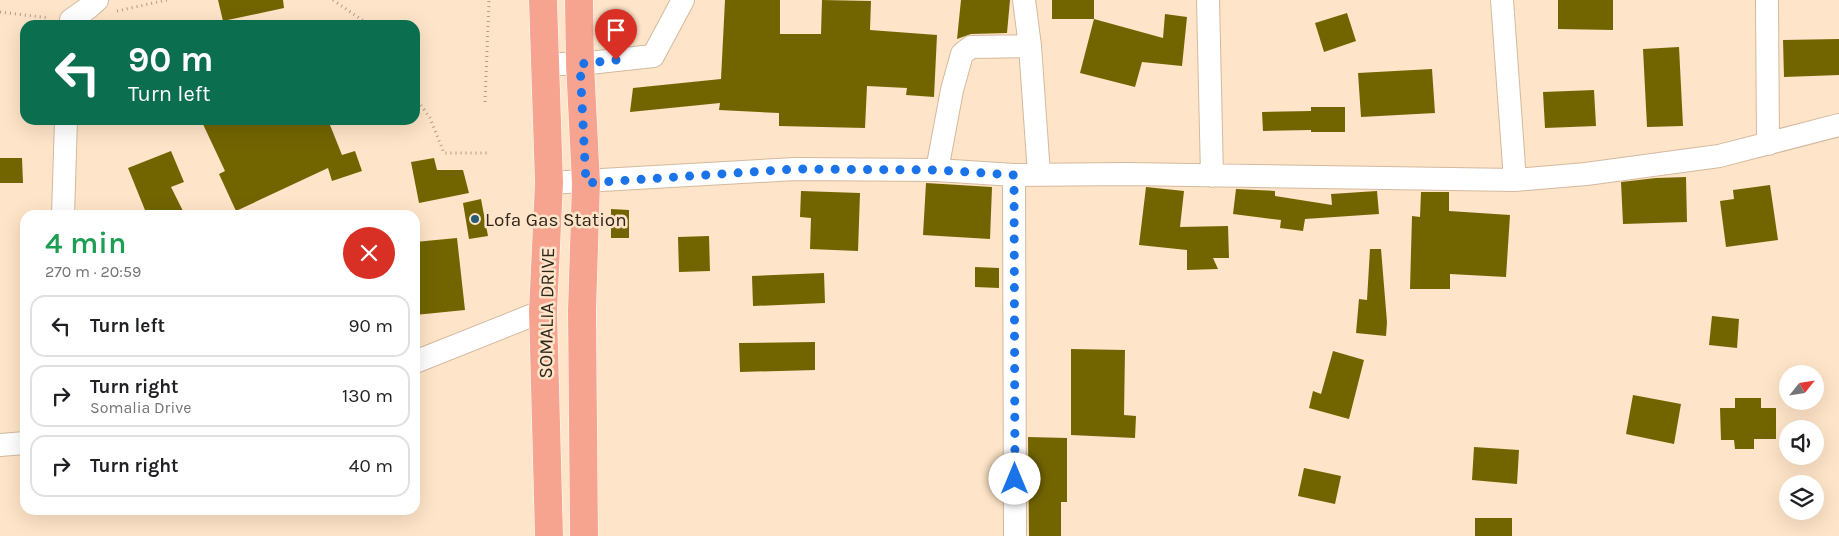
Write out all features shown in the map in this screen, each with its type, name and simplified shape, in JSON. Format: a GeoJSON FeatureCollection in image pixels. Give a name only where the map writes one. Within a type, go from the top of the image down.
{"type":"FeatureCollection","features":[{"type":"Feature","properties":{"kind":"main road","name":"SOMALIA DRIVE"},"geometry":{"type":"LineString","coordinates":[[543,0],[549,184],[543,311],[549,536]]}},
{"type":"Feature","properties":{"kind":"main road","name":"SOMALIA DRIVE"},"geometry":{"type":"LineString","coordinates":[[579,0],[586,183],[582,311],[584,536]]}},
{"type":"Feature","properties":{"kind":"street"},"geometry":{"type":"LineString","coordinates":[[71,20],[97,0]]}},
{"type":"Feature","properties":{"kind":"street"},"geometry":{"type":"LineString","coordinates":[[545,64],[580,64],[653,56],[682,0]]}},
{"type":"Feature","properties":{"kind":"street"},"geometry":{"type":"LineString","coordinates":[[1208,0],[1212,176]]}},
{"type":"Feature","properties":{"kind":"street"},"geometry":{"type":"LineString","coordinates":[[1502,0],[1515,180]]}},
{"type":"Feature","properties":{"kind":"street"},"geometry":{"type":"LineString","coordinates":[[1766,0],[1768,144]]}},
{"type":"Feature","properties":{"kind":"street"},"geometry":{"type":"LineString","coordinates":[[1026,3],[1039,174]]}},
{"type":"Feature","properties":{"kind":"street"},"geometry":{"type":"LineString","coordinates":[[937,170],[952,90],[962,54],[971,47],[1030,46]]}},
{"type":"Feature","properties":{"kind":"street"},"geometry":{"type":"LineString","coordinates":[[63,210],[66,125]]}},
{"type":"Feature","properties":{"kind":"street"},"geometry":{"type":"LineString","coordinates":[[549,184],[795,169],[937,170],[1014,175],[1126,174],[1515,180],[1586,174],[1719,156],[1839,125]]}},
{"type":"Feature","properties":{"kind":"street"},"geometry":{"type":"LineString","coordinates":[[1014,175],[1015,536]]}},
{"type":"Feature","properties":{"kind":"street"},"geometry":{"type":"LineString","coordinates":[[420,360],[543,311]]}},
{"type":"Feature","properties":{"kind":"street"},"geometry":{"type":"LineString","coordinates":[[0,445],[20,443]]}},
{"type":"Feature","properties":{"kind":"path"},"geometry":{"type":"LineString","coordinates":[[333,0],[362,20]]}},
{"type":"Feature","properties":{"kind":"path"},"geometry":{"type":"LineString","coordinates":[[485,102],[489,0]]}},
{"type":"Feature","properties":{"kind":"path"},"geometry":{"type":"LineString","coordinates":[[420,104],[430,118],[444,153],[488,153]]}},
{"type":"Feature","properties":{"kind":"building"},"geometry":{"type":"Polygon","coordinates":[[[218,0],[283,0],[284,8],[223,20],[218,0]]]}},
{"type":"Feature","properties":{"kind":"building"},"geometry":{"type":"Polygon","coordinates":[[[725,0],[780,0],[780,34],[821,34],[822,0],[871,1],[870,30],[937,35],[934,97],[906,95],[907,88],[867,86],[865,128],[779,126],[779,113],[719,110],[720,103],[630,112],[633,88],[721,79],[725,0]]]}},
{"type":"Feature","properties":{"kind":"building"},"geometry":{"type":"Polygon","coordinates":[[[961,0],[1010,0],[1007,33],[971,34],[957,39],[961,0]]]}},
{"type":"Feature","properties":{"kind":"building"},"geometry":{"type":"Polygon","coordinates":[[[1052,0],[1094,0],[1094,19],[1052,19],[1052,0]]]}},
{"type":"Feature","properties":{"kind":"building"},"geometry":{"type":"Polygon","coordinates":[[[1558,0],[1613,0],[1613,30],[1558,29],[1558,0]]]}},
{"type":"Feature","properties":{"kind":"building"},"geometry":{"type":"Polygon","coordinates":[[[1347,13],[1356,41],[1324,52],[1315,23],[1347,13]]]}},
{"type":"Feature","properties":{"kind":"building"},"geometry":{"type":"Polygon","coordinates":[[[1165,14],[1187,17],[1182,66],[1142,62],[1135,87],[1080,73],[1094,19],[1163,38],[1165,14]]]}},
{"type":"Feature","properties":{"kind":"building"},"geometry":{"type":"Polygon","coordinates":[[[1839,39],[1839,75],[1784,77],[1783,40],[1839,39]]]}},
{"type":"Feature","properties":{"kind":"building"},"geometry":{"type":"Polygon","coordinates":[[[1679,47],[1683,126],[1647,127],[1643,49],[1679,47]]]}},
{"type":"Feature","properties":{"kind":"building"},"geometry":{"type":"Polygon","coordinates":[[[1432,69],[1435,113],[1361,117],[1358,73],[1432,69]]]}},
{"type":"Feature","properties":{"kind":"building"},"geometry":{"type":"Polygon","coordinates":[[[1594,90],[1596,126],[1545,128],[1543,92],[1594,90]]]}},
{"type":"Feature","properties":{"kind":"building"},"geometry":{"type":"Polygon","coordinates":[[[1311,107],[1345,107],[1345,132],[1311,132],[1311,130],[1263,131],[1262,112],[1311,111],[1311,107]]]}},
{"type":"Feature","properties":{"kind":"building"},"geometry":{"type":"Polygon","coordinates":[[[203,125],[330,125],[342,155],[355,151],[362,171],[332,181],[328,168],[236,210],[219,174],[225,171],[203,125]]]}},
{"type":"Feature","properties":{"kind":"building"},"geometry":{"type":"Polygon","coordinates":[[[171,151],[184,182],[171,187],[182,210],[145,210],[128,168],[171,151]]]}},
{"type":"Feature","properties":{"kind":"building"},"geometry":{"type":"Polygon","coordinates":[[[0,158],[22,158],[23,183],[0,183],[0,158]]]}},
{"type":"Feature","properties":{"kind":"building"},"geometry":{"type":"Polygon","coordinates":[[[434,158],[437,170],[463,170],[469,193],[419,203],[411,162],[434,158]]]}},
{"type":"Feature","properties":{"kind":"building"},"geometry":{"type":"Polygon","coordinates":[[[1686,177],[1687,222],[1623,224],[1621,182],[1686,177]]]}},
{"type":"Feature","properties":{"kind":"building"},"geometry":{"type":"Polygon","coordinates":[[[926,183],[992,187],[990,239],[923,235],[926,183]]]}},
{"type":"Feature","properties":{"kind":"building"},"geometry":{"type":"Polygon","coordinates":[[[1770,185],[1778,240],[1726,247],[1720,201],[1734,199],[1733,190],[1770,185]]]}},
{"type":"Feature","properties":{"kind":"building"},"geometry":{"type":"Polygon","coordinates":[[[1146,187],[1184,191],[1180,227],[1228,226],[1229,258],[1213,258],[1218,269],[1187,270],[1187,250],[1139,245],[1146,187]]]}},
{"type":"Feature","properties":{"kind":"building"},"geometry":{"type":"Polygon","coordinates":[[[1236,189],[1275,191],[1275,196],[1332,205],[1331,194],[1377,191],[1379,214],[1305,219],[1303,231],[1280,228],[1281,220],[1233,214],[1236,189]]]}},
{"type":"Feature","properties":{"kind":"building"},"geometry":{"type":"Polygon","coordinates":[[[801,191],[860,193],[858,251],[810,249],[811,218],[800,217],[801,191]]]}},
{"type":"Feature","properties":{"kind":"building"},"geometry":{"type":"Polygon","coordinates":[[[1421,192],[1449,192],[1449,211],[1510,215],[1506,277],[1450,274],[1450,289],[1410,289],[1412,216],[1420,217],[1421,192]]]}},
{"type":"Feature","properties":{"kind":"building","name":"Lofa Gas Station"},"geometry":{"type":"Polygon","coordinates":[[[481,199],[488,236],[469,239],[463,203],[481,199]]]}},
{"type":"Feature","properties":{"kind":"building"},"geometry":{"type":"Polygon","coordinates":[[[611,209],[629,210],[629,238],[611,238],[611,209]]]}},
{"type":"Feature","properties":{"kind":"building"},"geometry":{"type":"Polygon","coordinates":[[[709,236],[710,271],[679,272],[678,237],[709,236]]]}},
{"type":"Feature","properties":{"kind":"building"},"geometry":{"type":"Polygon","coordinates":[[[457,238],[465,310],[420,314],[420,242],[457,238]]]}},
{"type":"Feature","properties":{"kind":"building"},"geometry":{"type":"Polygon","coordinates":[[[1370,249],[1381,249],[1387,322],[1386,336],[1356,333],[1359,299],[1367,300],[1370,249]]]}},
{"type":"Feature","properties":{"kind":"building"},"geometry":{"type":"Polygon","coordinates":[[[975,267],[999,268],[999,288],[975,287],[975,267]]]}},
{"type":"Feature","properties":{"kind":"building"},"geometry":{"type":"Polygon","coordinates":[[[824,273],[825,303],[753,306],[752,276],[824,273]]]}},
{"type":"Feature","properties":{"kind":"building"},"geometry":{"type":"Polygon","coordinates":[[[1712,316],[1739,319],[1737,348],[1709,345],[1712,316]]]}},
{"type":"Feature","properties":{"kind":"building"},"geometry":{"type":"Polygon","coordinates":[[[815,342],[815,370],[740,372],[739,343],[815,342]]]}},
{"type":"Feature","properties":{"kind":"building"},"geometry":{"type":"Polygon","coordinates":[[[1071,349],[1125,350],[1124,415],[1136,416],[1135,438],[1071,435],[1071,349]]]}},
{"type":"Feature","properties":{"kind":"building"},"geometry":{"type":"Polygon","coordinates":[[[1333,351],[1364,360],[1349,419],[1309,408],[1313,391],[1321,394],[1333,351]]]}},
{"type":"Feature","properties":{"kind":"building"},"geometry":{"type":"Polygon","coordinates":[[[1633,395],[1681,404],[1674,444],[1626,434],[1633,395]]]}},
{"type":"Feature","properties":{"kind":"building"},"geometry":{"type":"Polygon","coordinates":[[[1735,398],[1761,398],[1761,408],[1776,408],[1776,439],[1754,439],[1754,449],[1735,449],[1734,440],[1721,440],[1720,408],[1735,408],[1735,398]]]}},
{"type":"Feature","properties":{"kind":"building"},"geometry":{"type":"Polygon","coordinates":[[[1028,437],[1067,438],[1067,502],[1061,502],[1061,536],[1029,536],[1028,437]]]}},
{"type":"Feature","properties":{"kind":"building"},"geometry":{"type":"Polygon","coordinates":[[[1474,447],[1519,450],[1517,484],[1472,480],[1474,447]]]}},
{"type":"Feature","properties":{"kind":"building"},"geometry":{"type":"Polygon","coordinates":[[[1304,468],[1341,476],[1335,504],[1298,496],[1304,468]]]}},
{"type":"Feature","properties":{"kind":"building"},"geometry":{"type":"Polygon","coordinates":[[[1475,518],[1512,518],[1512,536],[1475,536],[1475,518]]]}},
{"type":"Feature","properties":{"kind":"place","name":"Lofa Gas Station"},"geometry":{"type":"Point","coordinates":[475,219]}},
{"type":"Feature","properties":{"kind":"route"},"geometry":{"type":"LineString","coordinates":[[616,60],[580,64],[586,183],[795,169],[937,170],[1014,175],[1015,479]]}}]}
